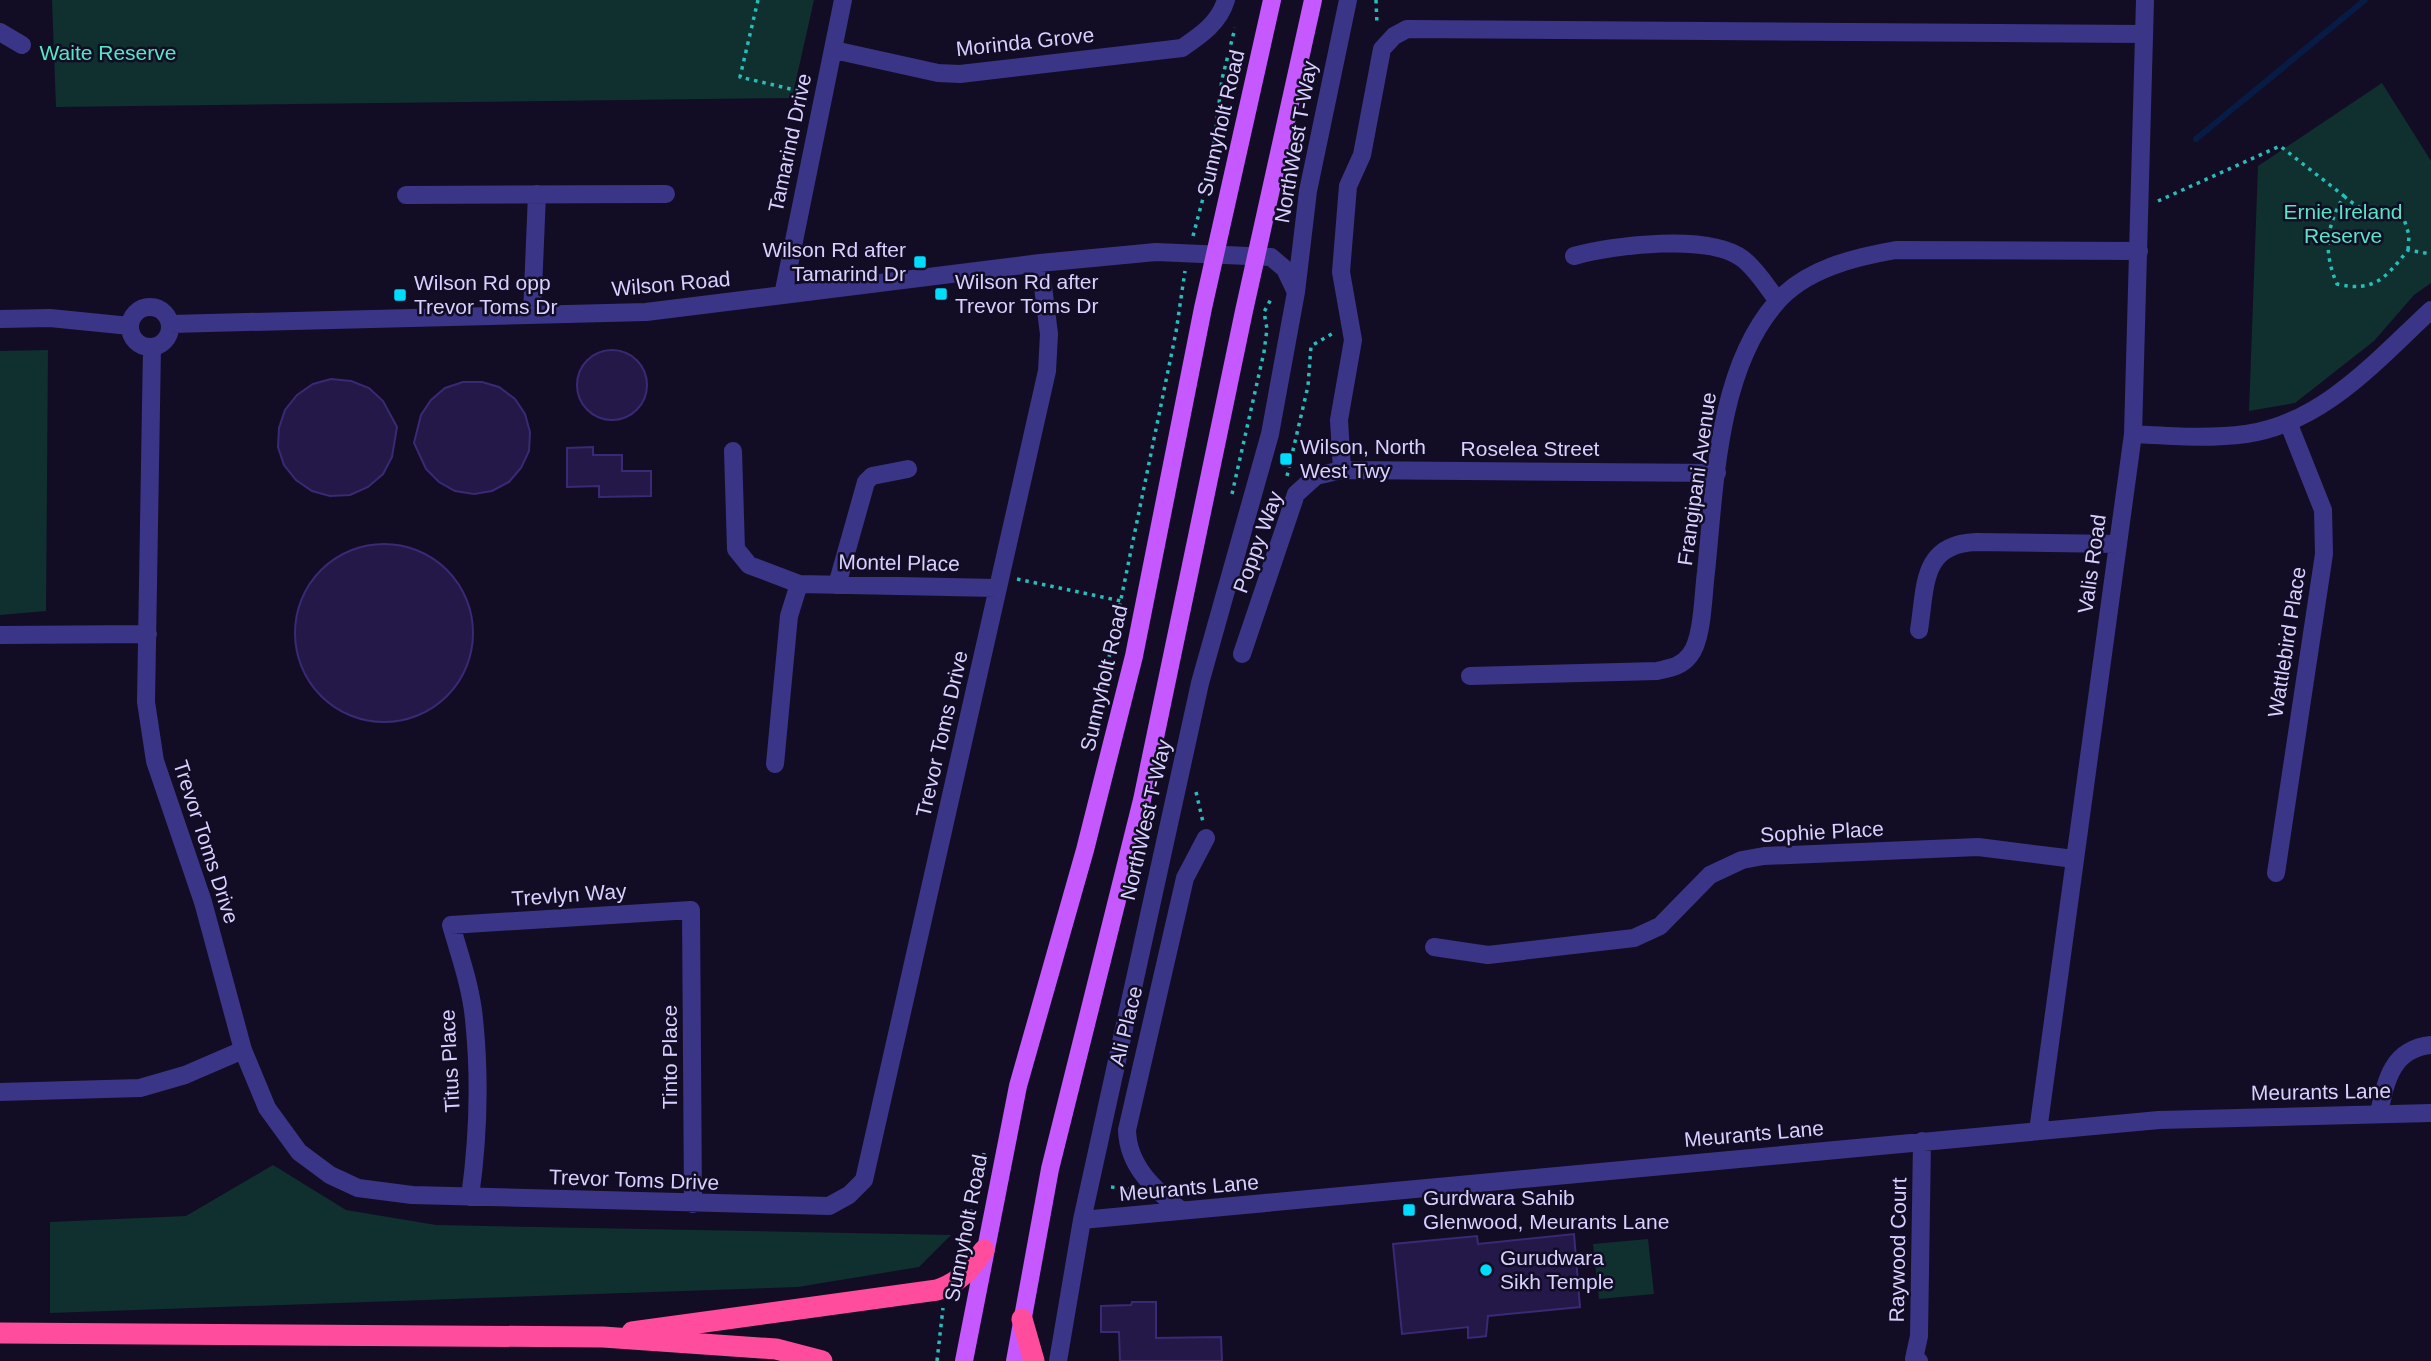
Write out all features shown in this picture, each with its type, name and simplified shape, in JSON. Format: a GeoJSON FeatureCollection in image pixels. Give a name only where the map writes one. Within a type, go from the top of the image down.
{"type":"FeatureCollection","features":[{"type":"Feature","properties":{"kind":"highway"},"geometry":{"type":"LineString","coordinates":[[603,1337],[678,1323],[937,1290],[955,1283],[968,1272],[975,1246]]}},
{"type":"Feature","properties":{"kind":"highway"},"geometry":{"type":"LineString","coordinates":[[1022,1319],[1034,1361]]}},
{"type":"Feature","properties":{"kind":"highway"},"geometry":{"type":"LineString","coordinates":[[0,1334],[603,1337],[776,1349],[822,1361]]}},
{"type":"Feature","properties":{"kind":"main road","name":"Sunnyholt Road"},"geometry":{"type":"LineString","coordinates":[[964,1361],[975,1246],[1128,683],[1214,253],[1272,0]]}},
{"type":"Feature","properties":{"kind":"main road"},"geometry":{"type":"LineString","coordinates":[[1015,1361],[1069,1083],[1142,800],[1256,255],[1313,0]]}},
{"type":"Feature","properties":{"kind":"street","name":"Tamarind Drive"},"geometry":{"type":"LineString","coordinates":[[783,295],[843,0]]}},
{"type":"Feature","properties":{"kind":"street","name":"Morinda Grove"},"geometry":{"type":"LineString","coordinates":[[834,50],[938,73],[960,74],[1182,48],[1206,32],[1222,12],[1226,0]]}},
{"type":"Feature","properties":{"kind":"street","name":"NorthWest T-Way"},"geometry":{"type":"LineString","coordinates":[[1058,1361],[1082,1220],[1200,683],[1270,434],[1296,292],[1308,191],[1348,0]]}},
{"type":"Feature","properties":{"kind":"street","name":"Valis Road"},"geometry":{"type":"LineString","coordinates":[[2038,1130],[2133,434],[2145,0]]}},
{"type":"Feature","properties":{"kind":"street"},"geometry":{"type":"LineString","coordinates":[[1342,470],[1339,420],[1353,340],[1341,272],[1348,186],[1362,155],[1382,49],[1407,29],[2144,34]]}},
{"type":"Feature","properties":{"kind":"street"},"geometry":{"type":"LineString","coordinates":[[0,32],[22,45]]}},
{"type":"Feature","properties":{"kind":"street"},"geometry":{"type":"LineString","coordinates":[[532,314],[537,194]]}},
{"type":"Feature","properties":{"kind":"street"},"geometry":{"type":"LineString","coordinates":[[406,195],[666,194]]}},
{"type":"Feature","properties":{"kind":"street"},"geometry":{"type":"LineString","coordinates":[[1574,256],[1613,246],[1710,245],[1743,259],[1778,301]]}},
{"type":"Feature","properties":{"kind":"street","name":"Frangipani Avenue"},"geometry":{"type":"LineString","coordinates":[[1470,677],[1657,671],[1677,667],[1691,654],[1699,626],[1717,473],[1734,384],[1745,350],[1778,301],[1828,268],[1861,256],[1896,250],[1933,248],[2139,251]]}},
{"type":"Feature","properties":{"kind":"street","name":"Wilson Road"},"geometry":{"type":"LineString","coordinates":[[171,324],[646,312],[1040,262],[1156,252],[1256,255]]}},
{"type":"Feature","properties":{"kind":"street"},"geometry":{"type":"LineString","coordinates":[[1256,255],[1280,262],[1296,292]]}},
{"type":"Feature","properties":{"kind":"street","name":"Trevor Toms Drive"},"geometry":{"type":"LineString","coordinates":[[152,347],[146,702],[155,761],[203,902],[243,1051],[267,1108],[299,1152],[330,1175],[358,1188],[412,1195],[829,1206],[849,1195],[864,1180],[1047,371],[1049,334],[1040,262]]}},
{"type":"Feature","properties":{"kind":"street"},"geometry":{"type":"LineString","coordinates":[[148,307],[162,311],[171,324],[167,339],[152,347],[135,341],[130,326],[137,312],[148,307]]}},
{"type":"Feature","properties":{"kind":"street"},"geometry":{"type":"LineString","coordinates":[[2133,434],[2204,437],[2248,434],[2288,422],[2323,405],[2354,381],[2431,310]]}},
{"type":"Feature","properties":{"kind":"street"},"geometry":{"type":"LineString","coordinates":[[0,319],[50,318],[130,326]]}},
{"type":"Feature","properties":{"kind":"street","name":"Wattlebird Place"},"geometry":{"type":"LineString","coordinates":[[2276,873],[2324,554],[2323,510],[2288,422]]}},
{"type":"Feature","properties":{"kind":"street","name":"Montel Place"},"geometry":{"type":"LineString","coordinates":[[733,451],[736,550],[750,565],[799,583],[837,585],[999,582]]}},
{"type":"Feature","properties":{"kind":"street"},"geometry":{"type":"LineString","coordinates":[[837,585],[866,482],[873,476],[908,469]]}},
{"type":"Feature","properties":{"kind":"street","name":"Roselea Street"},"geometry":{"type":"LineString","coordinates":[[1342,470],[1717,473]]}},
{"type":"Feature","properties":{"kind":"street","name":"Poppy Way"},"geometry":{"type":"LineString","coordinates":[[1242,654],[1296,494],[1316,476],[1342,470]]}},
{"type":"Feature","properties":{"kind":"street"},"geometry":{"type":"LineString","coordinates":[[1919,630],[1927,577],[1933,560],[1943,548],[1958,542],[2118,544]]}},
{"type":"Feature","properties":{"kind":"street"},"geometry":{"type":"LineString","coordinates":[[775,764],[789,616],[799,583]]}},
{"type":"Feature","properties":{"kind":"street"},"geometry":{"type":"LineString","coordinates":[[0,635],[148,634]]}},
{"type":"Feature","properties":{"kind":"street","name":"Ali Place"},"geometry":{"type":"LineString","coordinates":[[1182,1211],[1155,1189],[1140,1170],[1129,1150],[1127,1130],[1185,878],[1206,838]]}},
{"type":"Feature","properties":{"kind":"street","name":"Sophie Place"},"geometry":{"type":"LineString","coordinates":[[1434,947],[1489,955],[1634,938],[1660,926],[1710,875],[1742,860],[1765,856],[1978,847],[2074,859]]}},
{"type":"Feature","properties":{"kind":"street","name":"Tinto Place"},"geometry":{"type":"LineString","coordinates":[[691,910],[692,1204]]}},
{"type":"Feature","properties":{"kind":"street","name":"Trevlyn Way"},"geometry":{"type":"LineString","coordinates":[[451,925],[691,910]]}},
{"type":"Feature","properties":{"kind":"street","name":"Titus Place"},"geometry":{"type":"LineString","coordinates":[[451,925],[468,985],[474,1020],[476,1154],[470,1197]]}},
{"type":"Feature","properties":{"kind":"street"},"geometry":{"type":"LineString","coordinates":[[2379,1113],[2386,1080],[2397,1059],[2416,1046],[2431,1045]]}},
{"type":"Feature","properties":{"kind":"street"},"geometry":{"type":"LineString","coordinates":[[0,1092],[140,1088],[185,1075],[243,1051]]}},
{"type":"Feature","properties":{"kind":"street","name":"Meurants Lane"},"geometry":{"type":"LineString","coordinates":[[1082,1220],[2038,1130],[2217,1116],[2431,1113]]}},
{"type":"Feature","properties":{"kind":"street","name":"Raywood Court"},"geometry":{"type":"LineString","coordinates":[[1916,1360],[1919,1336],[1922,1141]]}},
{"type":"Feature","properties":{"kind":"path"},"geometry":{"type":"LineString","coordinates":[[758,0],[740,77],[799,91]]}},
{"type":"Feature","properties":{"kind":"path"},"geometry":{"type":"LineString","coordinates":[[1376,0],[1377,26],[1388,42]]}},
{"type":"Feature","properties":{"kind":"path"},"geometry":{"type":"LineString","coordinates":[[1195,223],[1211,167],[1222,79],[1235,25]]}},
{"type":"Feature","properties":{"kind":"path"},"geometry":{"type":"LineString","coordinates":[[2140,209],[2280,146],[2344,196],[2356,206],[2374,213],[2394,213],[2403,219],[2409,235],[2408,250],[2382,281],[2357,289],[2337,284],[2328,262],[2328,235],[2344,196]]}},
{"type":"Feature","properties":{"kind":"path"},"geometry":{"type":"LineString","coordinates":[[2408,250],[2431,254]]}},
{"type":"Feature","properties":{"kind":"path"},"geometry":{"type":"LineString","coordinates":[[1090,748],[1181,306],[1182,284]]}},
{"type":"Feature","properties":{"kind":"path"},"geometry":{"type":"LineString","coordinates":[[1231,499],[1264,352],[1268,329],[1264,312],[1271,299]]}},
{"type":"Feature","properties":{"kind":"path"},"geometry":{"type":"LineString","coordinates":[[999,582],[1121,601]]}},
{"type":"Feature","properties":{"kind":"path"},"geometry":{"type":"LineString","coordinates":[[975,1246],[985,1150]]}},
{"type":"Feature","properties":{"kind":"path"},"geometry":{"type":"LineString","coordinates":[[1111,1187],[1139,1191]]}},
{"type":"Feature","properties":{"kind":"path"},"geometry":{"type":"LineString","coordinates":[[937,1361],[944,1314],[942,1304]]}},
{"type":"Feature","properties":{"kind":"green space","name":"Waite Reserve"},"geometry":{"type":"Polygon","coordinates":[[[52,0],[814,0],[792,98],[56,107],[52,0]]]}},
{"type":"Feature","properties":{"kind":"green space","name":"Ernie Ireland Reserve"},"geometry":{"type":"Polygon","coordinates":[[[2382,83],[2431,161],[2431,283],[2414,295],[2374,341],[2295,403],[2249,411],[2258,166],[2382,83]]]}},
{"type":"Feature","properties":{"kind":"green space"},"geometry":{"type":"Polygon","coordinates":[[[48,350],[46,611],[0,615],[0,351],[48,350]]]}},
{"type":"Feature","properties":{"kind":"green space"},"geometry":{"type":"Polygon","coordinates":[[[273,1165],[346,1210],[436,1225],[951,1235],[919,1267],[798,1287],[50,1313],[50,1222],[186,1216],[273,1165]]]}},
{"type":"Feature","properties":{"kind":"green space"},"geometry":{"type":"Polygon","coordinates":[[[1648,1239],[1654,1294],[1599,1299],[1593,1244],[1648,1239]]]}},
{"type":"Feature","properties":{"kind":"building"},"geometry":{"type":"Polygon","coordinates":[[[605,350],[619,350],[632,356],[641,365],[647,385],[645,398],[637,410],[619,420],[605,420],[592,414],[583,405],[577,392],[577,378],[583,365],[592,356],[605,350]]]}},
{"type":"Feature","properties":{"kind":"building"},"geometry":{"type":"Polygon","coordinates":[[[331,379],[351,381],[369,388],[383,401],[397,427],[392,457],[383,474],[368,487],[350,495],[330,496],[312,491],[296,480],[284,465],[278,447],[279,428],[285,410],[297,395],[313,384],[331,379]]]}},
{"type":"Feature","properties":{"kind":"building"},"geometry":{"type":"Polygon","coordinates":[[[463,382],[482,382],[499,387],[515,399],[525,414],[530,432],[529,451],[521,468],[509,482],[492,491],[474,494],[455,491],[439,482],[426,469],[414,443],[421,415],[431,400],[445,388],[463,382]]]}},
{"type":"Feature","properties":{"kind":"building"},"geometry":{"type":"Polygon","coordinates":[[[593,447],[593,455],[622,455],[622,471],[651,471],[651,496],[599,497],[599,486],[567,487],[567,448],[593,447]]]}},
{"type":"Feature","properties":{"kind":"building"},"geometry":{"type":"Polygon","coordinates":[[[384,544],[418,551],[447,570],[466,599],[473,633],[466,667],[447,696],[418,715],[384,722],[350,715],[321,696],[302,667],[295,633],[302,599],[321,570],[350,551],[384,544]]]}},
{"type":"Feature","properties":{"kind":"building","name":"Gurudwara Sikh Temple"},"geometry":{"type":"Polygon","coordinates":[[[1574,1234],[1580,1307],[1488,1316],[1486,1336],[1468,1338],[1468,1327],[1402,1334],[1393,1244],[1477,1236],[1478,1244],[1574,1234]]]}},
{"type":"Feature","properties":{"kind":"building"},"geometry":{"type":"Polygon","coordinates":[[[1132,1302],[1156,1302],[1156,1338],[1221,1337],[1222,1361],[1120,1361],[1119,1332],[1101,1332],[1101,1306],[1131,1305],[1132,1302]]]}},
{"type":"Feature","properties":{"kind":"waterway"},"geometry":{"type":"LineString","coordinates":[[2196,139],[2365,0]]}},
{"type":"Feature","properties":{"kind":"place","name":"Wilson Rd after Tamarind Dr"},"geometry":{"type":"Point","coordinates":[920,262]}},
{"type":"Feature","properties":{"kind":"place","name":"Wilson Rd after Trevor Toms Dr"},"geometry":{"type":"Point","coordinates":[941,294]}},
{"type":"Feature","properties":{"kind":"place","name":"Wilson Rd opp Trevor Toms Dr"},"geometry":{"type":"Point","coordinates":[400,295]}},
{"type":"Feature","properties":{"kind":"place","name":"Wilson, North West Twy"},"geometry":{"type":"Point","coordinates":[1286,459]}},
{"type":"Feature","properties":{"kind":"place","name":"Gurdwara Sahib Glenwood, Meurants Lane"},"geometry":{"type":"Point","coordinates":[1409,1210]}},
{"type":"Feature","properties":{"kind":"place","name":"Gurudwara Sikh Temple"},"geometry":{"type":"Point","coordinates":[1486,1270]}}]}
